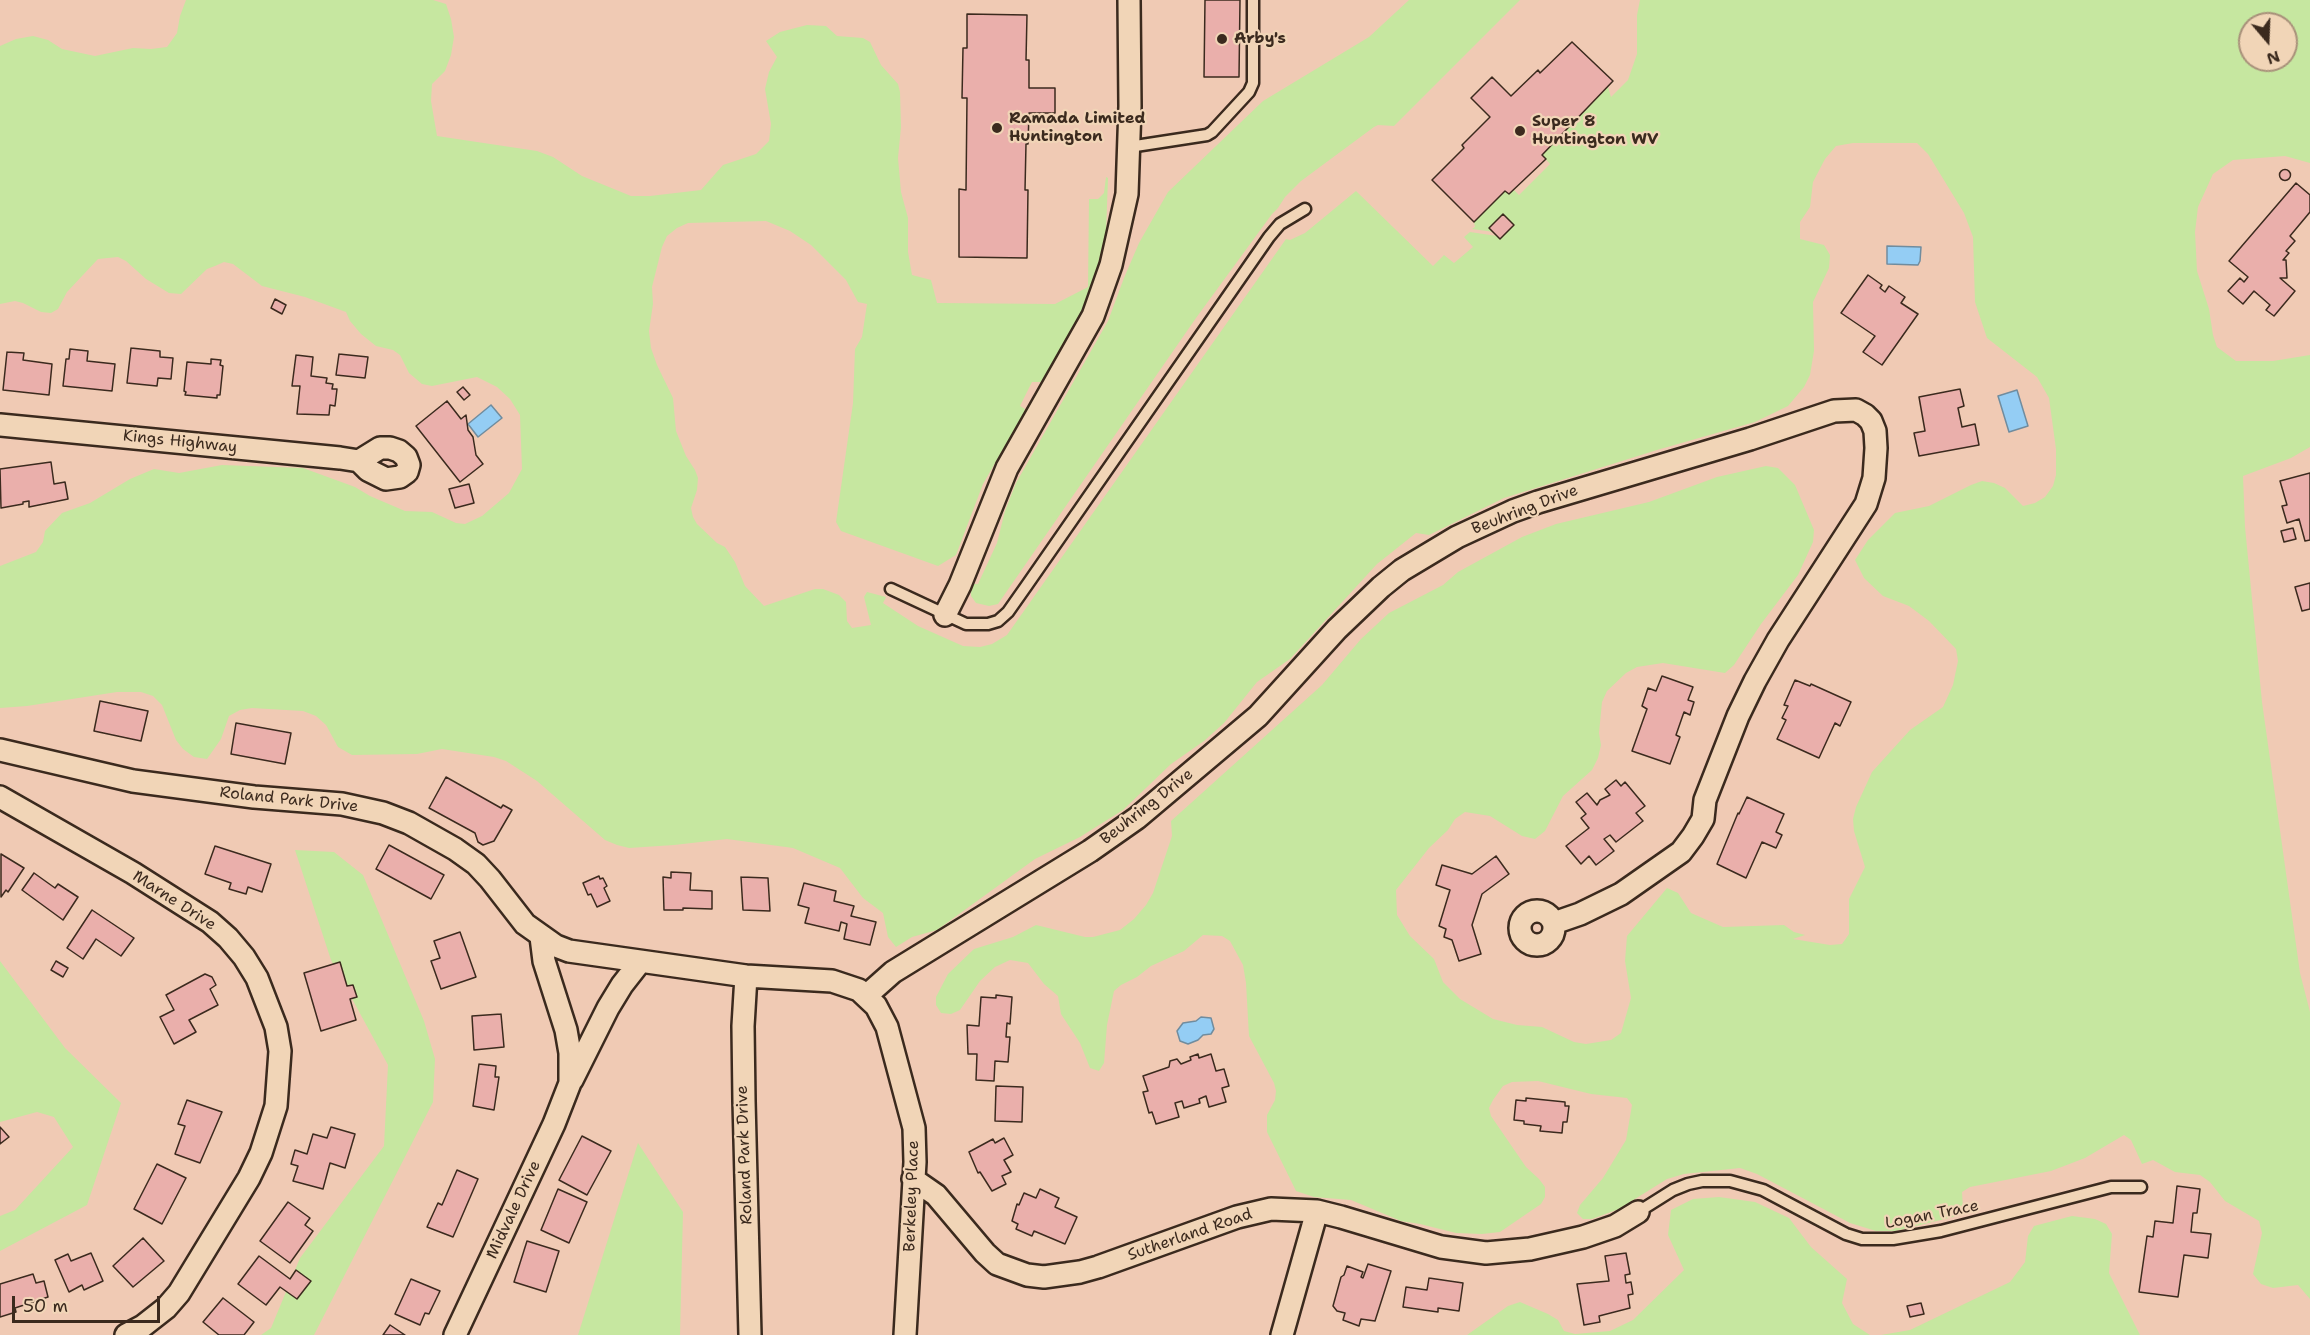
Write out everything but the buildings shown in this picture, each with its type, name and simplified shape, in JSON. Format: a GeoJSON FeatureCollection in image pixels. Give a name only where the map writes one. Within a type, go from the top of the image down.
{"type":"FeatureCollection","features":[{"type":"Feature","properties":{"kind":"street"},"geometry":{"type":"LineString","coordinates":[[945,615],[960,585],[1007,468],[1083,335],[1099,302],[1112,266],[1125,204],[1129,147],[1129,0]]}},
{"type":"Feature","properties":{"kind":"street","name":"Beuhring Drive"},"geometry":{"type":"LineString","coordinates":[[866,996],[893,972],[1090,851],[1137,818],[1258,716],[1337,629],[1381,587],[1402,570],[1438,548],[1483,524],[1538,502],[1834,411],[1856,410],[1865,415],[1871,421],[1875,431],[1876,464],[1866,504],[1761,670],[1738,716],[1706,800],[1703,819],[1693,836],[1681,852],[1621,894],[1554,923]]}},
{"type":"Feature","properties":{"kind":"street","name":"Kings Highway"},"geometry":{"type":"LineString","coordinates":[[0,425],[297,452],[359,461]]}},
{"type":"Feature","properties":{"kind":"street","name":"Roland Park Drive"},"geometry":{"type":"LineString","coordinates":[[0,750],[133,781],[254,797],[342,804],[383,813],[434,836],[476,864],[525,924],[556,946],[569,951],[746,976],[832,981],[849,985],[866,996]]}},
{"type":"Feature","properties":{"kind":"street","name":"Marne Drive"},"geometry":{"type":"LineString","coordinates":[[0,797],[133,873],[210,922],[228,938],[257,978],[276,1027],[280,1051],[276,1106],[253,1170],[179,1293],[166,1308],[143,1326],[126,1335]]}},
{"type":"Feature","properties":{"kind":"street","name":"Midvale Drive"},"geometry":{"type":"LineString","coordinates":[[542,937],[544,961],[566,1030],[570,1053],[570,1083]]}},
{"type":"Feature","properties":{"kind":"street","name":"Midvale Drive"},"geometry":{"type":"LineString","coordinates":[[455,1335],[549,1134],[570,1083],[608,1008],[640,962]]}},
{"type":"Feature","properties":{"kind":"street","name":"Roland Park Drive"},"geometry":{"type":"LineString","coordinates":[[746,976],[743,1069],[750,1335]]}},
{"type":"Feature","properties":{"kind":"street","name":"Berkeley Place"},"geometry":{"type":"LineString","coordinates":[[866,996],[876,1006],[887,1027],[909,1105],[915,1145],[906,1335]]}},
{"type":"Feature","properties":{"kind":"street","name":"Sutherland Road"},"geometry":{"type":"LineString","coordinates":[[914,1179],[936,1195],[997,1264],[1027,1275],[1044,1277],[1080,1272],[1257,1211],[1282,1208],[1317,1211],[1441,1247],[1486,1253],[1530,1249],[1583,1238],[1615,1226],[1638,1212]]}},
{"type":"Feature","properties":{"kind":"street"},"geometry":{"type":"LineString","coordinates":[[1282,1335],[1317,1211]]}},
{"type":"Feature","properties":{"kind":"lane"},"geometry":{"type":"LineString","coordinates":[[1129,147],[1207,135],[1249,92],[1253,83],[1253,0]]}},
{"type":"Feature","properties":{"kind":"lane"},"geometry":{"type":"LineString","coordinates":[[891,589],[966,624],[977,625],[998,621],[1008,612],[1269,237],[1280,224],[1305,209]]}},
{"type":"Feature","properties":{"kind":"lane","name":"Logan Trace"},"geometry":{"type":"LineString","coordinates":[[1638,1212],[1667,1193],[1688,1184],[1702,1180],[1730,1181],[1746,1184],[1772,1194],[1846,1234],[1862,1239],[1893,1239],[1941,1231],[2111,1187],[2141,1187]]}},
{"type":"Feature","properties":{"kind":"green space"},"geometry":{"type":"Polygon","coordinates":[[[186,0],[433,0],[446,4],[454,37],[445,71],[432,84],[431,101],[437,136],[537,151],[553,157],[582,176],[631,196],[701,190],[723,165],[756,154],[769,141],[771,124],[765,89],[769,72],[777,57],[766,41],[780,32],[807,25],[826,26],[837,36],[863,38],[870,42],[881,65],[898,84],[901,127],[898,158],[901,192],[908,218],[908,252],[912,275],[931,280],[937,303],[1055,304],[1088,287],[1089,199],[1098,199],[1104,193],[1106,177],[1108,178],[1106,233],[1092,288],[1080,315],[1043,379],[1041,382],[1032,382],[1020,406],[1025,409],[1024,413],[983,484],[956,555],[938,566],[841,531],[836,522],[853,403],[855,349],[862,337],[867,304],[858,302],[846,280],[811,245],[790,231],[766,221],[688,223],[667,236],[662,247],[652,287],[653,304],[649,331],[651,348],[673,398],[676,431],[698,478],[691,508],[693,517],[697,524],[717,543],[725,547],[735,562],[745,586],[764,606],[815,589],[823,589],[839,595],[846,602],[847,621],[852,628],[871,625],[864,597],[867,592],[886,597],[883,603],[918,626],[963,646],[980,647],[992,644],[1007,635],[1286,239],[1290,240],[1305,233],[1356,191],[1433,266],[1444,255],[1454,263],[1473,247],[1464,237],[1470,232],[1500,238],[1514,225],[1503,214],[1489,228],[1494,232],[1472,229],[1475,227],[1474,222],[1505,191],[1509,194],[1514,190],[1519,195],[1550,164],[1542,155],[1608,87],[1611,97],[1628,80],[1637,54],[1637,15],[1640,0],[2310,0],[2310,163],[2285,156],[2233,160],[2213,174],[2198,207],[2195,232],[2197,271],[2209,309],[2217,347],[2236,361],[2273,361],[2310,355],[2310,447],[2291,458],[2243,476],[2245,527],[2262,702],[2300,973],[2310,1012],[2310,1299],[2298,1285],[2273,1288],[2261,1284],[2253,1274],[2262,1233],[2259,1221],[2225,1201],[2210,1182],[2200,1175],[2175,1172],[2153,1160],[2142,1164],[2131,1140],[2124,1135],[2085,1158],[2051,1171],[1970,1187],[1962,1192],[1963,1208],[1957,1216],[1895,1231],[1876,1231],[1850,1223],[1757,1174],[1740,1168],[1684,1174],[1667,1179],[1619,1209],[1592,1219],[1583,1219],[1577,1213],[1580,1205],[1603,1178],[1626,1140],[1632,1105],[1627,1098],[1591,1094],[1538,1081],[1512,1082],[1503,1086],[1493,1100],[1489,1108],[1491,1116],[1526,1167],[1545,1187],[1545,1197],[1541,1204],[1500,1232],[1456,1233],[1401,1221],[1351,1200],[1314,1197],[1296,1191],[1267,1132],[1267,1115],[1275,1100],[1276,1091],[1249,1036],[1243,965],[1230,941],[1222,936],[1203,935],[1184,951],[1151,966],[1114,991],[1107,1025],[1104,1063],[1099,1071],[1090,1068],[1080,1043],[1061,1014],[1058,996],[1044,984],[1028,963],[1010,960],[995,967],[980,981],[960,1010],[951,1014],[941,1013],[936,1005],[936,997],[948,974],[974,949],[1013,937],[1036,925],[1093,937],[1120,930],[1134,919],[1153,893],[1172,836],[1171,821],[1322,685],[1361,639],[1389,613],[1443,585],[1458,572],[1522,537],[1556,524],[1649,502],[1717,477],[1766,466],[1778,468],[1795,485],[1814,530],[1813,542],[1798,575],[1734,665],[1725,673],[1663,663],[1637,667],[1626,673],[1607,691],[1602,702],[1599,733],[1601,745],[1592,770],[1563,796],[1545,831],[1535,839],[1522,836],[1490,816],[1465,812],[1455,819],[1448,830],[1429,848],[1396,890],[1397,915],[1410,936],[1434,959],[1443,982],[1460,999],[1493,1019],[1517,1025],[1542,1027],[1574,1042],[1586,1044],[1611,1040],[1621,1033],[1631,998],[1625,961],[1627,936],[1667,888],[1678,893],[1691,913],[1723,927],[1784,925],[1794,932],[1805,935],[1793,939],[1830,945],[1842,944],[1849,934],[1849,899],[1865,867],[1854,831],[1853,819],[1856,807],[1872,772],[1910,730],[1943,707],[1953,685],[1958,661],[1956,649],[1929,621],[1909,606],[1883,596],[1864,578],[1855,560],[1868,540],[1895,513],[1929,506],[1982,481],[2005,488],[2023,506],[2045,497],[2053,486],[2056,475],[2056,449],[2049,398],[2037,377],[1987,338],[1975,302],[1973,237],[1964,213],[1928,154],[1917,143],[1853,143],[1836,146],[1825,159],[1813,182],[1810,207],[1800,222],[1800,239],[1824,245],[1830,255],[1829,268],[1813,302],[1814,351],[1810,375],[1804,387],[1788,406],[1755,422],[1504,498],[1429,535],[1416,533],[1377,564],[1290,659],[1257,682],[1224,723],[1204,741],[1171,764],[1123,810],[1080,837],[1035,859],[937,930],[912,937],[896,947],[888,937],[883,913],[863,898],[840,868],[793,848],[727,839],[629,848],[617,845],[605,840],[537,781],[506,761],[494,757],[442,749],[417,754],[352,755],[338,747],[326,725],[316,716],[303,711],[252,708],[240,710],[229,716],[221,739],[207,759],[194,757],[183,749],[176,740],[162,705],[153,696],[141,692],[117,692],[0,708],[0,566],[36,552],[43,542],[45,531],[62,513],[90,503],[130,479],[154,469],[179,473],[222,465],[303,468],[355,487],[405,511],[432,512],[456,523],[465,524],[482,516],[509,493],[522,469],[520,415],[510,399],[497,387],[477,377],[432,386],[422,384],[409,373],[400,355],[393,350],[376,346],[361,334],[346,312],[305,297],[262,286],[233,264],[224,262],[207,269],[181,294],[169,293],[146,279],[118,257],[98,259],[67,292],[58,309],[51,313],[41,312],[15,301],[0,304],[0,46],[16,39],[33,36],[48,40],[62,49],[95,56],[133,48],[167,47],[177,33],[186,0]]]}},
{"type":"Feature","properties":{"kind":"green space"},"geometry":{"type":"Polygon","coordinates":[[[1409,0],[1520,0],[1394,126],[1374,127],[1301,181],[1285,197],[1196,318],[998,604],[989,606],[976,603],[971,592],[974,584],[978,584],[997,543],[1005,511],[1016,483],[1108,321],[1139,243],[1168,192],[1263,101],[1369,37],[1409,0]]]}},
{"type":"Feature","properties":{"kind":"green space"},"geometry":{"type":"Polygon","coordinates":[[[295,850],[334,852],[363,875],[424,1021],[435,1059],[433,1102],[314,1335],[261,1335],[271,1328],[300,1258],[384,1146],[388,1065],[331,960],[295,850]]]}},
{"type":"Feature","properties":{"kind":"green space"},"geometry":{"type":"Polygon","coordinates":[[[0,961],[65,1048],[121,1103],[87,1205],[0,1251],[0,1216],[15,1210],[73,1147],[54,1117],[37,1112],[0,1122],[0,961]]]}},
{"type":"Feature","properties":{"kind":"green space"},"geometry":{"type":"Polygon","coordinates":[[[638,1143],[683,1212],[680,1335],[578,1335],[638,1143]]]}},
{"type":"Feature","properties":{"kind":"green space"},"geometry":{"type":"Polygon","coordinates":[[[1719,1197],[1755,1202],[1789,1218],[1811,1247],[1847,1279],[1842,1303],[1853,1324],[1870,1335],[1467,1335],[1508,1306],[1520,1302],[1548,1314],[1558,1320],[1564,1331],[1575,1334],[1610,1331],[1633,1320],[1684,1270],[1668,1235],[1671,1210],[1693,1199],[1719,1197]]]}},
{"type":"Feature","properties":{"kind":"green space"},"geometry":{"type":"Polygon","coordinates":[[[2072,1216],[2095,1219],[2106,1224],[2112,1234],[2109,1273],[2140,1335],[1881,1335],[1910,1330],[2010,1282],[2025,1262],[2028,1236],[2034,1226],[2072,1216]]]}},
{"type":"Feature","properties":{"kind":"water"},"geometry":{"type":"Polygon","coordinates":[[[1887,246],[1921,247],[1918,265],[1887,264],[1887,246]]]}},
{"type":"Feature","properties":{"kind":"water"},"geometry":{"type":"Polygon","coordinates":[[[2017,390],[2028,426],[2009,432],[1998,396],[2017,390]]]}},
{"type":"Feature","properties":{"kind":"water"},"geometry":{"type":"Polygon","coordinates":[[[491,405],[502,418],[478,437],[468,424],[491,405]]]}},
{"type":"Feature","properties":{"kind":"water"},"geometry":{"type":"Polygon","coordinates":[[[1201,1017],[1211,1018],[1214,1029],[1211,1034],[1203,1035],[1188,1044],[1180,1041],[1177,1031],[1183,1023],[1196,1021],[1201,1017]]]}},
{"type":"Feature","properties":{"kind":"place","name":"Arby's"},"geometry":{"type":"Point","coordinates":[1222,39]}},
{"type":"Feature","properties":{"kind":"place","name":"Ramada Limited Huntington"},"geometry":{"type":"Point","coordinates":[997,128]}},
{"type":"Feature","properties":{"kind":"place","name":"Super 8 Huntington WV"},"geometry":{"type":"Point","coordinates":[1520,131]}}]}
